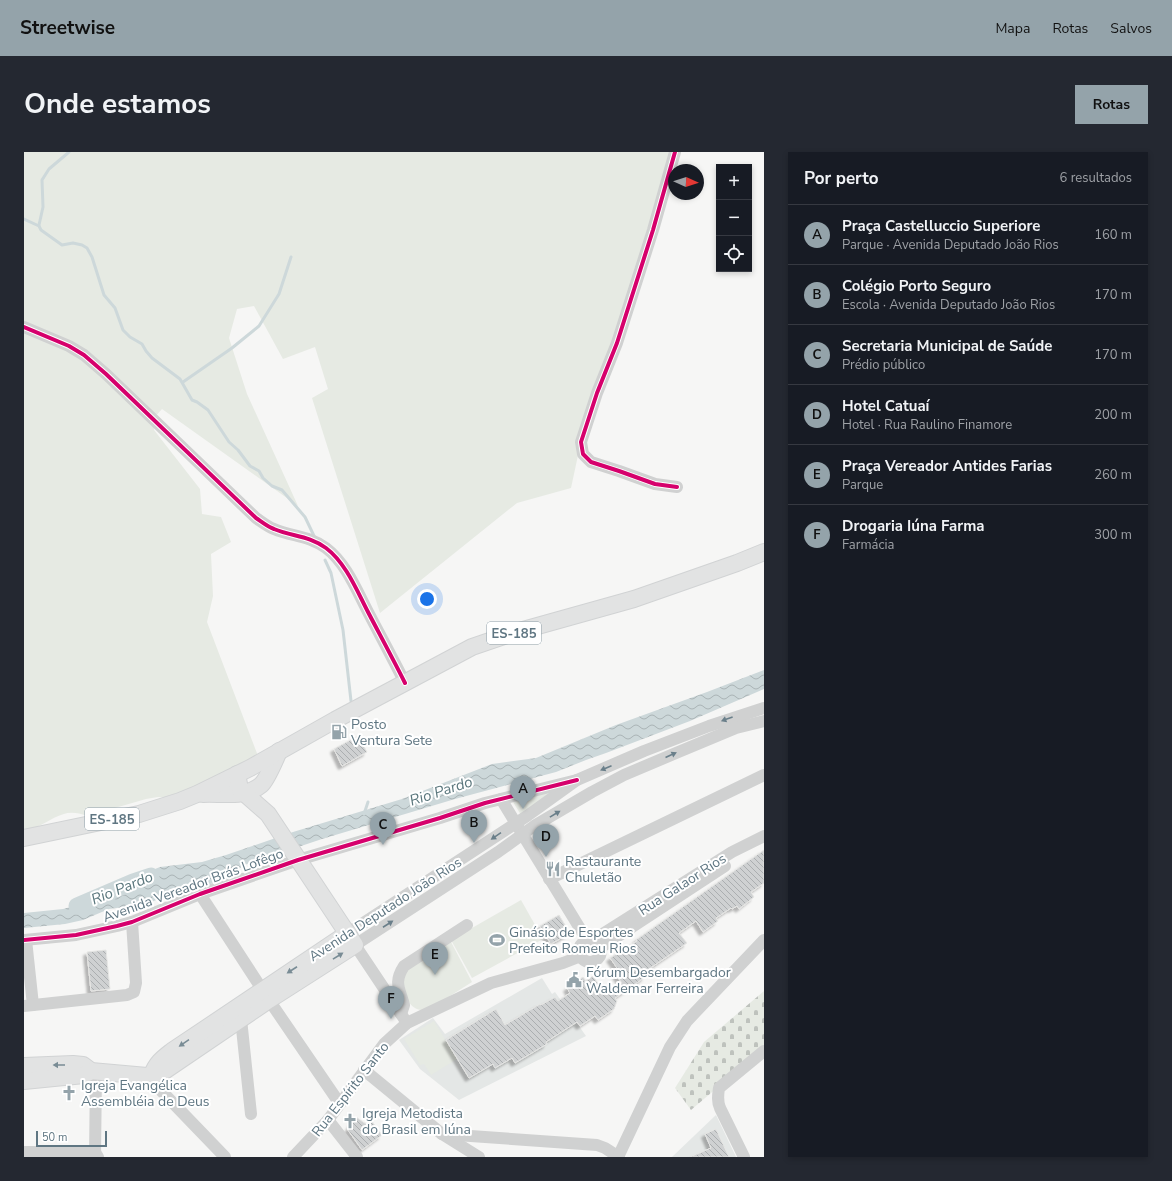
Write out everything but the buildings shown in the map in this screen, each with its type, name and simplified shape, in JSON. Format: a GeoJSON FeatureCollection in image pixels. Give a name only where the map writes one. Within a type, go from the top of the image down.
{"type":"FeatureCollection","features":[{"type":"Feature","properties":{"kind":"main road","name":"ES-185"},"geometry":{"type":"LineString","coordinates":[[24,838],[139,814],[170,805],[197,794],[244,771],[461,652],[482,643],[634,599],[764,552]]}},
{"type":"Feature","properties":{"kind":"main road"},"geometry":{"type":"LineString","coordinates":[[197,794],[244,793],[262,784],[279,751]]}},
{"type":"Feature","properties":{"kind":"main road"},"geometry":{"type":"LineString","coordinates":[[269,816],[259,774],[244,771],[239,785],[244,793],[269,816],[352,939]]}},
{"type":"Feature","properties":{"kind":"main road","name":"Avenida Deputado João Rios"},"geometry":{"type":"LineString","coordinates":[[149,1075],[161,1059],[266,995],[352,939]]}},
{"type":"Feature","properties":{"kind":"main road","name":"Avenida Deputado João Rios"},"geometry":{"type":"LineString","coordinates":[[149,1075],[166,1070],[241,1019],[266,995]]}},
{"type":"Feature","properties":{"kind":"main road"},"geometry":{"type":"LineString","coordinates":[[24,1066],[72,1064],[83,1065],[94,1071],[149,1075]]}},
{"type":"Feature","properties":{"kind":"main road"},"geometry":{"type":"LineString","coordinates":[[24,1081],[84,1075],[94,1071]]}},
{"type":"Feature","properties":{"kind":"street"},"geometry":{"type":"LineString","coordinates":[[675,152],[653,230],[617,343],[597,393],[581,442],[583,454],[591,462],[655,484],[678,488]]}},
{"type":"Feature","properties":{"kind":"street"},"geometry":{"type":"LineString","coordinates":[[24,327],[55,339],[84,355],[106,374],[256,518],[275,530],[312,540],[332,554],[340,563],[355,587],[405,683]]}},
{"type":"Feature","properties":{"kind":"street","name":"Avenida Deputado João Rios"},"geometry":{"type":"LineString","coordinates":[[352,939],[577,780],[644,751],[709,726],[764,708]]}},
{"type":"Feature","properties":{"kind":"street","name":"Avenida Deputado João Rios"},"geometry":{"type":"LineString","coordinates":[[352,939],[523,835],[561,810],[624,775],[724,733],[764,721]]}},
{"type":"Feature","properties":{"kind":"street"},"geometry":{"type":"LineString","coordinates":[[549,879],[764,775]]}},
{"type":"Feature","properties":{"kind":"street","name":"Avenida Vereador Brás Lofêgo"},"geometry":{"type":"LineString","coordinates":[[25,940],[76,935],[132,922],[296,855],[501,799],[577,780]]}},
{"type":"Feature","properties":{"kind":"street"},"geometry":{"type":"LineString","coordinates":[[501,799],[549,879],[593,943],[581,945],[579,952],[581,956]]}},
{"type":"Feature","properties":{"kind":"street","name":"Rua Galaor Rios"},"geometry":{"type":"LineString","coordinates":[[404,1018],[491,983],[563,963],[581,956],[589,961],[596,960],[600,954],[593,943],[732,852],[764,836]]}},
{"type":"Feature","properties":{"kind":"street"},"geometry":{"type":"LineString","coordinates":[[200,894],[340,1104]]}},
{"type":"Feature","properties":{"kind":"street"},"geometry":{"type":"LineString","coordinates":[[25,940],[28,1005],[127,994],[134,992],[136,983],[132,922]]}},
{"type":"Feature","properties":{"kind":"street"},"geometry":{"type":"LineString","coordinates":[[404,1018],[404,1005],[399,992],[398,982],[400,971],[404,966],[467,925]]}},
{"type":"Feature","properties":{"kind":"street"},"geometry":{"type":"LineString","coordinates":[[352,939],[404,1018]]}},
{"type":"Feature","properties":{"kind":"street"},"geometry":{"type":"LineString","coordinates":[[442,1134],[597,1145],[605,1148],[618,1157],[670,1047],[681,1030],[692,1016],[764,940]]}},
{"type":"Feature","properties":{"kind":"street","name":"Rua Espírito Santo"},"geometry":{"type":"LineString","coordinates":[[293,1157],[328,1120],[404,1018]]}},
{"type":"Feature","properties":{"kind":"street"},"geometry":{"type":"LineString","coordinates":[[241,1019],[251,1114]]}},
{"type":"Feature","properties":{"kind":"street"},"geometry":{"type":"LineString","coordinates":[[744,1157],[720,1108],[718,1103],[718,1093],[719,1088],[764,1051]]}},
{"type":"Feature","properties":{"kind":"street"},"geometry":{"type":"LineString","coordinates":[[364,1070],[442,1134],[479,1157]]}},
{"type":"Feature","properties":{"kind":"street"},"geometry":{"type":"LineString","coordinates":[[24,1152],[96,1155],[94,1071]]}},
{"type":"Feature","properties":{"kind":"street"},"geometry":{"type":"LineString","coordinates":[[149,1075],[225,1157]]}},
{"type":"Feature","properties":{"kind":"street"},"geometry":{"type":"LineString","coordinates":[[328,1120],[357,1157]]}},
{"type":"Feature","properties":{"kind":"shaded area"},"geometry":{"type":"Polygon","coordinates":[[[542,978],[552,994],[555,992],[586,1036],[459,1100],[420,1069],[399,1040],[433,1018],[445,1034],[542,978]]]}},
{"type":"Feature","properties":{"kind":"shaded area"},"geometry":{"type":"Polygon","coordinates":[[[716,1115],[736,1157],[672,1157],[716,1115]]]}},
{"type":"Feature","properties":{"kind":"green space"},"geometry":{"type":"Polygon","coordinates":[[[24,152],[676,152],[672,164],[668,164],[668,176],[580,446],[571,488],[517,503],[380,613],[312,398],[328,389],[315,347],[283,359],[254,306],[237,309],[229,338],[247,394],[298,506],[162,409],[154,418],[154,430],[200,489],[202,514],[221,517],[231,542],[211,554],[213,596],[207,622],[258,756],[173,798],[158,797],[146,799],[87,816],[66,813],[36,827],[24,830],[24,152]]]}},
{"type":"Feature","properties":{"kind":"green space"},"geometry":{"type":"Polygon","coordinates":[[[554,791],[521,815],[513,802],[554,791]]]}},
{"type":"Feature","properties":{"kind":"green space","name":"Ginásio de Esportes Prefeito Romeu Rios"},"geometry":{"type":"Polygon","coordinates":[[[521,900],[543,939],[472,978],[451,940],[521,900]]]}},
{"type":"Feature","properties":{"kind":"green space"},"geometry":{"type":"Polygon","coordinates":[[[451,942],[472,982],[428,1010],[422,1010],[414,1007],[411,1005],[401,989],[403,973],[451,942]]]}},
{"type":"Feature","properties":{"kind":"green space"},"geometry":{"type":"Polygon","coordinates":[[[764,991],[764,1048],[691,1110],[675,1088],[704,1042],[764,991]]]}},
{"type":"Feature","properties":{"kind":"green space"},"geometry":{"type":"Polygon","coordinates":[[[434,1021],[457,1059],[431,1075],[424,1064],[420,1065],[404,1039],[434,1021]]]}},
{"type":"Feature","properties":{"kind":"water"},"geometry":{"type":"Polygon","coordinates":[[[764,670],[764,689],[690,721],[556,772],[455,799],[322,839],[247,864],[207,886],[146,904],[109,909],[83,920],[65,924],[24,928],[24,913],[63,909],[78,905],[122,888],[145,873],[160,867],[202,862],[293,832],[402,799],[492,764],[536,758],[616,725],[764,670]]]}},
{"type":"Feature","properties":{"kind":"waterway"},"geometry":{"type":"LineString","coordinates":[[39,225],[43,207],[42,180],[49,169],[69,152]]}},
{"type":"Feature","properties":{"kind":"waterway"},"geometry":{"type":"LineString","coordinates":[[24,219],[39,226],[41,230],[62,245],[73,243],[87,248],[92,257],[104,295],[115,308],[123,330],[130,337],[142,344],[152,358],[180,379],[192,400],[208,410],[229,442],[238,450],[250,466],[259,471],[263,478],[272,486],[282,490],[305,517],[315,538]]}},
{"type":"Feature","properties":{"kind":"waterway"},"geometry":{"type":"LineString","coordinates":[[183,382],[232,348],[259,326],[279,294],[291,257]]}},
{"type":"Feature","properties":{"kind":"waterway"},"geometry":{"type":"LineString","coordinates":[[325,560],[331,573],[343,630],[351,701]]}},
{"type":"Feature","properties":{"kind":"waterway"},"geometry":{"type":"LineString","coordinates":[[364,814],[368,802]]}},
{"type":"Feature","properties":{"kind":"waterway","name":"Rio Pardo"},"geometry":{"type":"LineString","coordinates":[[77,906],[133,882],[151,876]]}},
{"type":"Feature","properties":{"kind":"cycle path"},"geometry":{"type":"LineString","coordinates":[[675,152],[653,230],[617,343],[597,393],[581,442],[583,454],[591,462],[655,484],[677,487]]}},
{"type":"Feature","properties":{"kind":"cycle path"},"geometry":{"type":"LineString","coordinates":[[24,327],[69,346],[84,355],[106,374],[256,518],[281,532],[307,538],[326,548],[333,554],[345,569],[405,683]]}},
{"type":"Feature","properties":{"kind":"cycle path"},"geometry":{"type":"LineString","coordinates":[[24,940],[76,935],[132,922],[200,894],[298,860],[440,818],[485,803],[577,780]]}},
{"type":"Feature","properties":{"kind":"place","name":"Posto Ventura Sete"},"geometry":{"type":"Point","coordinates":[339,732]}},
{"type":"Feature","properties":{"kind":"place","name":"Praça Castelluccio Superiore"},"geometry":{"type":"Point","coordinates":[523,809]}},
{"type":"Feature","properties":{"kind":"place","name":"Colégio Porto Seguro"},"geometry":{"type":"Point","coordinates":[474,843]}},
{"type":"Feature","properties":{"kind":"place","name":"Secretaria Municipal de Saúde"},"geometry":{"type":"Point","coordinates":[383,845]}},
{"type":"Feature","properties":{"kind":"place","name":"Hotel Catuaí"},"geometry":{"type":"Point","coordinates":[546,857]}},
{"type":"Feature","properties":{"kind":"place","name":"Rastaurante Chuletão"},"geometry":{"type":"Point","coordinates":[553,869]}},
{"type":"Feature","properties":{"kind":"place","name":"Ginásio de Esportes Prefeito Romeu Rios"},"geometry":{"type":"Point","coordinates":[497,940]}},
{"type":"Feature","properties":{"kind":"place","name":"Praça Vereador Antides Farias"},"geometry":{"type":"Point","coordinates":[435,975]}},
{"type":"Feature","properties":{"kind":"place","name":"Fórum Desembargador Waldemar Ferreira"},"geometry":{"type":"Point","coordinates":[574,980]}},
{"type":"Feature","properties":{"kind":"place","name":"Drogaria Iúna Farma"},"geometry":{"type":"Point","coordinates":[391,1019]}},
{"type":"Feature","properties":{"kind":"place","name":"Igreja Evangélica Assembléia de Deus"},"geometry":{"type":"Point","coordinates":[69,1093]}},
{"type":"Feature","properties":{"kind":"place","name":"Igreja Metodista do Brasil em Iúna"},"geometry":{"type":"Point","coordinates":[350,1121]}}]}
